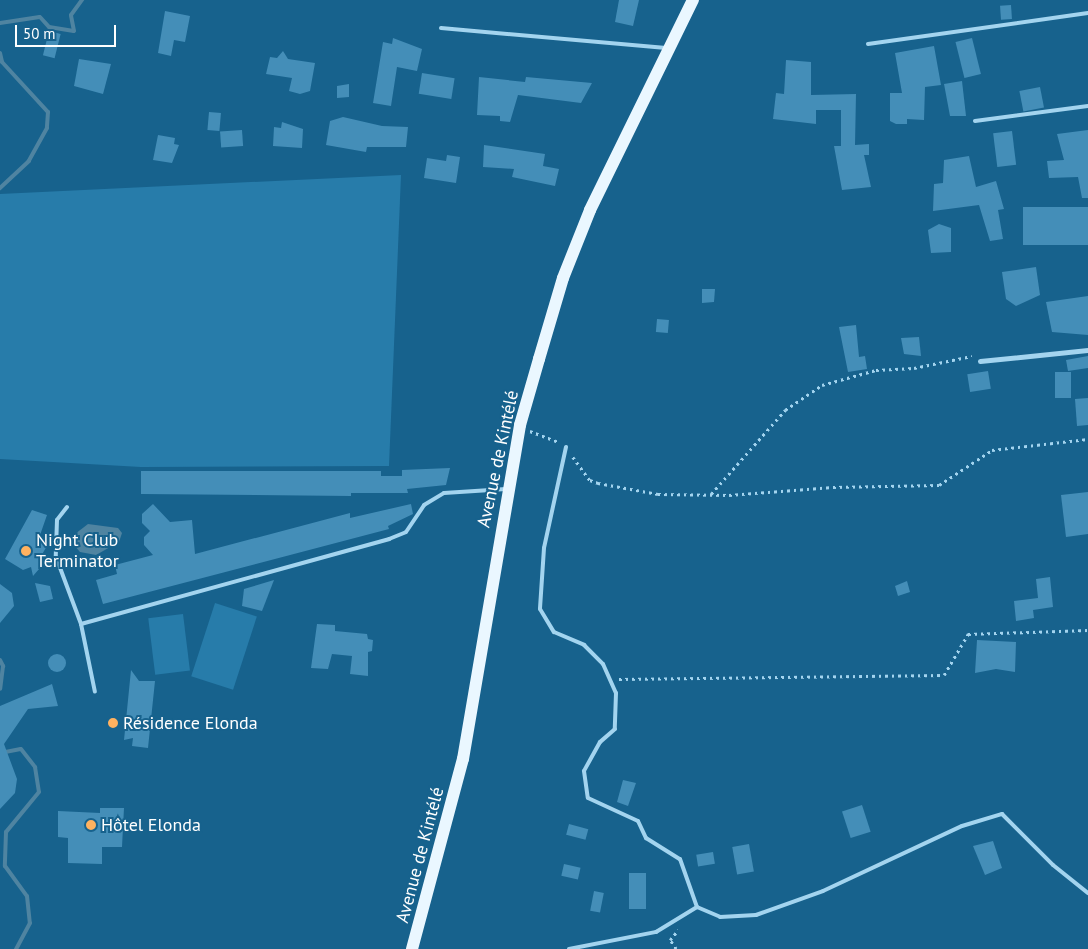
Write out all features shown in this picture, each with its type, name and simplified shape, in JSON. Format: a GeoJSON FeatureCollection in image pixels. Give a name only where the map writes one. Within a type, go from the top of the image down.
{"type":"FeatureCollection","features":[{"type":"Feature","properties":{"kind":"main road","name":"Avenue de Kintélé"},"geometry":{"type":"LineString","coordinates":[[412,949],[464,759],[520,425],[563,278],[618,148],[693,0]]}},
{"type":"Feature","properties":{"kind":"street"},"geometry":{"type":"LineString","coordinates":[[980,361],[1088,350]]}},
{"type":"Feature","properties":{"kind":"lane"},"geometry":{"type":"LineString","coordinates":[[868,44],[1088,13]]}},
{"type":"Feature","properties":{"kind":"lane"},"geometry":{"type":"LineString","coordinates":[[441,28],[667,48]]}},
{"type":"Feature","properties":{"kind":"lane"},"geometry":{"type":"LineString","coordinates":[[975,121],[1088,106]]}},
{"type":"Feature","properties":{"kind":"lane"},"geometry":{"type":"LineString","coordinates":[[566,447],[544,548],[540,609],[554,632],[584,645],[603,664],[616,693],[615,729],[600,742],[584,771],[588,798],[638,821],[646,838],[680,858],[697,908],[720,917],[756,915],[823,891],[962,826],[1002,814],[1053,865],[1088,892]]}},
{"type":"Feature","properties":{"kind":"lane"},"geometry":{"type":"LineString","coordinates":[[81,624],[389,540],[406,532],[424,505],[444,493],[508,489]]}},
{"type":"Feature","properties":{"kind":"lane"},"geometry":{"type":"LineString","coordinates":[[67,507],[57,520],[53,538],[56,557],[81,624],[95,692]]}},
{"type":"Feature","properties":{"kind":"lane"},"geometry":{"type":"LineString","coordinates":[[569,949],[656,932],[697,908]]}},
{"type":"Feature","properties":{"kind":"path"},"geometry":{"type":"LineString","coordinates":[[711,494],[785,410],[822,385],[876,370],[933,366],[982,354]]}},
{"type":"Feature","properties":{"kind":"path"},"geometry":{"type":"LineString","coordinates":[[520,425],[553,437],[566,447],[590,480],[658,494],[711,494],[940,485],[992,450],[1088,438]]}},
{"type":"Feature","properties":{"kind":"path"},"geometry":{"type":"LineString","coordinates":[[610,679],[944,675],[968,634],[1088,630]]}},
{"type":"Feature","properties":{"kind":"shaded area"},"geometry":{"type":"Polygon","coordinates":[[[401,175],[389,466],[141,467],[0,459],[0,194],[401,175]]]}},
{"type":"Feature","properties":{"kind":"shaded area"},"geometry":{"type":"Polygon","coordinates":[[[88,524],[118,528],[122,533],[119,542],[96,555],[80,552],[74,545],[75,534],[88,524]]]}},
{"type":"Feature","properties":{"kind":"shaded area"},"geometry":{"type":"Polygon","coordinates":[[[215,603],[257,617],[233,690],[191,676],[215,603]]]}},
{"type":"Feature","properties":{"kind":"shaded area"},"geometry":{"type":"Polygon","coordinates":[[[183,614],[190,671],[155,675],[148,618],[183,614]]]}},
{"type":"Feature","properties":{"kind":"building"},"geometry":{"type":"Polygon","coordinates":[[[619,0],[639,0],[633,26],[615,22],[619,0]]]}},
{"type":"Feature","properties":{"kind":"building"},"geometry":{"type":"Polygon","coordinates":[[[1011,5],[1012,19],[1001,20],[1000,6],[1011,5]]]}},
{"type":"Feature","properties":{"kind":"building"},"geometry":{"type":"Polygon","coordinates":[[[165,11],[190,16],[185,42],[174,40],[171,56],[158,53],[165,11]]]}},
{"type":"Feature","properties":{"kind":"building"},"geometry":{"type":"Polygon","coordinates":[[[49,31],[61,34],[55,58],[43,55],[49,31]]]}},
{"type":"Feature","properties":{"kind":"building"},"geometry":{"type":"Polygon","coordinates":[[[393,38],[422,49],[417,71],[397,67],[391,106],[373,103],[383,42],[392,44],[393,38]]]}},
{"type":"Feature","properties":{"kind":"building"},"geometry":{"type":"Polygon","coordinates":[[[972,38],[981,74],[964,78],[956,42],[972,38]]]}},
{"type":"Feature","properties":{"kind":"building"},"geometry":{"type":"Polygon","coordinates":[[[934,46],[941,85],[925,87],[924,120],[907,119],[907,124],[896,124],[890,121],[890,93],[902,93],[895,53],[934,46]]]}},
{"type":"Feature","properties":{"kind":"building"},"geometry":{"type":"Polygon","coordinates":[[[283,51],[288,59],[315,63],[310,91],[300,94],[289,91],[292,78],[266,74],[270,57],[277,58],[283,51]]]}},
{"type":"Feature","properties":{"kind":"building"},"geometry":{"type":"Polygon","coordinates":[[[79,59],[111,64],[103,94],[74,86],[79,59]]]}},
{"type":"Feature","properties":{"kind":"building"},"geometry":{"type":"Polygon","coordinates":[[[786,60],[811,62],[811,95],[856,94],[855,145],[869,144],[869,155],[864,155],[871,187],[842,190],[834,146],[841,146],[841,110],[816,110],[816,124],[773,119],[776,93],[784,94],[786,60]]]}},
{"type":"Feature","properties":{"kind":"building"},"geometry":{"type":"Polygon","coordinates":[[[422,73],[455,78],[451,99],[419,94],[422,73]]]}},
{"type":"Feature","properties":{"kind":"building"},"geometry":{"type":"Polygon","coordinates":[[[479,77],[525,82],[526,77],[592,83],[581,103],[518,95],[510,122],[500,121],[500,116],[477,115],[479,77]]]}},
{"type":"Feature","properties":{"kind":"building"},"geometry":{"type":"Polygon","coordinates":[[[962,81],[966,116],[950,116],[944,84],[962,81]]]}},
{"type":"Feature","properties":{"kind":"building"},"geometry":{"type":"Polygon","coordinates":[[[349,84],[349,97],[337,98],[337,86],[349,84]]]}},
{"type":"Feature","properties":{"kind":"building"},"geometry":{"type":"Polygon","coordinates":[[[1040,87],[1044,108],[1023,112],[1019,91],[1040,87]]]}},
{"type":"Feature","properties":{"kind":"building"},"geometry":{"type":"Polygon","coordinates":[[[209,112],[221,113],[219,131],[207,130],[209,112]]]}},
{"type":"Feature","properties":{"kind":"building"},"geometry":{"type":"Polygon","coordinates":[[[343,117],[382,126],[408,127],[406,147],[367,147],[366,152],[326,145],[330,121],[343,117]]]}},
{"type":"Feature","properties":{"kind":"building"},"geometry":{"type":"Polygon","coordinates":[[[282,122],[303,129],[302,148],[273,146],[274,127],[281,128],[282,122]]]}},
{"type":"Feature","properties":{"kind":"building"},"geometry":{"type":"Polygon","coordinates":[[[242,130],[243,146],[221,147],[220,132],[242,130]]]}},
{"type":"Feature","properties":{"kind":"building"},"geometry":{"type":"Polygon","coordinates":[[[1088,130],[1088,198],[1082,198],[1078,177],[1049,178],[1047,161],[1064,160],[1057,134],[1088,130]]]}},
{"type":"Feature","properties":{"kind":"building"},"geometry":{"type":"Polygon","coordinates":[[[1012,131],[1016,165],[997,167],[993,133],[1012,131]]]}},
{"type":"Feature","properties":{"kind":"building"},"geometry":{"type":"Polygon","coordinates":[[[158,135],[175,138],[174,144],[179,145],[172,163],[153,160],[158,135]]]}},
{"type":"Feature","properties":{"kind":"building"},"geometry":{"type":"Polygon","coordinates":[[[484,145],[545,154],[543,166],[559,169],[555,186],[512,177],[514,169],[483,167],[484,145]]]}},
{"type":"Feature","properties":{"kind":"building"},"geometry":{"type":"Polygon","coordinates":[[[447,155],[460,157],[456,183],[424,178],[427,158],[446,161],[447,155]]]}},
{"type":"Feature","properties":{"kind":"building"},"geometry":{"type":"Polygon","coordinates":[[[969,156],[976,187],[996,181],[1004,209],[998,210],[1003,239],[990,241],[979,205],[933,211],[934,184],[943,183],[944,160],[969,156]]]}},
{"type":"Feature","properties":{"kind":"building"},"geometry":{"type":"Polygon","coordinates":[[[1023,207],[1088,207],[1088,245],[1023,245],[1023,207]]]}},
{"type":"Feature","properties":{"kind":"building"},"geometry":{"type":"Polygon","coordinates":[[[939,224],[951,228],[951,252],[931,253],[928,230],[939,224]]]}},
{"type":"Feature","properties":{"kind":"building"},"geometry":{"type":"Polygon","coordinates":[[[1036,267],[1040,295],[1016,306],[1006,299],[1002,272],[1036,267]]]}},
{"type":"Feature","properties":{"kind":"building"},"geometry":{"type":"Polygon","coordinates":[[[702,289],[715,289],[714,302],[702,303],[702,289]]]}},
{"type":"Feature","properties":{"kind":"building"},"geometry":{"type":"Polygon","coordinates":[[[1088,296],[1088,335],[1052,332],[1046,302],[1088,296]]]}},
{"type":"Feature","properties":{"kind":"building"},"geometry":{"type":"Polygon","coordinates":[[[657,319],[669,320],[668,333],[656,332],[657,319]]]}},
{"type":"Feature","properties":{"kind":"building"},"geometry":{"type":"Polygon","coordinates":[[[856,325],[859,357],[865,356],[867,369],[848,372],[839,327],[856,325]]]}},
{"type":"Feature","properties":{"kind":"building"},"geometry":{"type":"Polygon","coordinates":[[[919,337],[921,356],[904,354],[901,338],[919,337]]]}},
{"type":"Feature","properties":{"kind":"building"},"geometry":{"type":"Polygon","coordinates":[[[1088,356],[1088,368],[1068,371],[1066,360],[1088,356]]]}},
{"type":"Feature","properties":{"kind":"building"},"geometry":{"type":"Polygon","coordinates":[[[988,371],[991,389],[970,392],[967,374],[988,371]]]}},
{"type":"Feature","properties":{"kind":"building"},"geometry":{"type":"Polygon","coordinates":[[[1055,372],[1071,372],[1071,398],[1055,398],[1055,372]]]}},
{"type":"Feature","properties":{"kind":"building"},"geometry":{"type":"Polygon","coordinates":[[[1088,398],[1088,425],[1077,426],[1075,399],[1088,398]]]}},
{"type":"Feature","properties":{"kind":"building"},"geometry":{"type":"Polygon","coordinates":[[[450,468],[446,485],[407,489],[408,493],[351,493],[351,496],[141,494],[141,471],[381,471],[381,476],[402,476],[402,470],[450,468]]]}},
{"type":"Feature","properties":{"kind":"building"},"geometry":{"type":"Polygon","coordinates":[[[1088,492],[1088,534],[1066,537],[1061,495],[1088,492]]]}},
{"type":"Feature","properties":{"kind":"building"},"geometry":{"type":"Polygon","coordinates":[[[153,504],[170,522],[192,520],[195,554],[350,513],[350,518],[411,504],[413,514],[388,526],[389,529],[103,604],[96,580],[117,574],[115,565],[153,555],[144,545],[144,537],[150,531],[142,523],[142,514],[153,504]]]}},
{"type":"Feature","properties":{"kind":"building","name":"Night Club Terminator"},"geometry":{"type":"Polygon","coordinates":[[[32,510],[47,515],[39,538],[48,544],[40,558],[46,561],[33,576],[31,567],[23,570],[5,559],[32,510]]]}},
{"type":"Feature","properties":{"kind":"building"},"geometry":{"type":"Polygon","coordinates":[[[1050,577],[1053,607],[1033,610],[1034,618],[1016,621],[1014,601],[1038,598],[1036,579],[1050,577]]]}},
{"type":"Feature","properties":{"kind":"building"},"geometry":{"type":"Polygon","coordinates":[[[274,580],[262,611],[242,606],[244,589],[274,580]]]}},
{"type":"Feature","properties":{"kind":"building"},"geometry":{"type":"Polygon","coordinates":[[[907,581],[910,592],[898,596],[895,586],[907,581]]]}},
{"type":"Feature","properties":{"kind":"building"},"geometry":{"type":"Polygon","coordinates":[[[35,583],[50,586],[53,599],[40,602],[35,583]]]}},
{"type":"Feature","properties":{"kind":"building"},"geometry":{"type":"Polygon","coordinates":[[[0,584],[12,593],[14,606],[0,623],[0,584]]]}},
{"type":"Feature","properties":{"kind":"building"},"geometry":{"type":"Polygon","coordinates":[[[317,624],[335,625],[335,631],[367,634],[368,639],[373,640],[372,651],[368,652],[368,676],[350,674],[352,656],[332,654],[328,669],[311,668],[317,624]]]}},
{"type":"Feature","properties":{"kind":"building"},"geometry":{"type":"Polygon","coordinates":[[[977,640],[1016,642],[1015,672],[996,669],[975,673],[977,640]]]}},
{"type":"Feature","properties":{"kind":"building"},"geometry":{"type":"Polygon","coordinates":[[[57,654],[63,657],[66,663],[63,669],[57,672],[51,669],[48,663],[51,657],[57,654]]]}},
{"type":"Feature","properties":{"kind":"building"},"geometry":{"type":"Polygon","coordinates":[[[131,670],[139,681],[155,681],[148,748],[132,746],[133,738],[124,740],[131,670]]]}},
{"type":"Feature","properties":{"kind":"building"},"geometry":{"type":"Polygon","coordinates":[[[52,684],[58,706],[28,709],[4,744],[17,779],[15,793],[0,809],[0,706],[52,684]]]}},
{"type":"Feature","properties":{"kind":"building"},"geometry":{"type":"Polygon","coordinates":[[[623,780],[636,783],[628,806],[617,802],[623,780]]]}},
{"type":"Feature","properties":{"kind":"building"},"geometry":{"type":"Polygon","coordinates":[[[862,805],[871,832],[851,838],[842,811],[862,805]]]}},
{"type":"Feature","properties":{"kind":"building","name":"Hôtel Elonda"},"geometry":{"type":"Polygon","coordinates":[[[100,808],[124,808],[122,847],[102,847],[102,864],[68,863],[68,838],[58,837],[58,811],[100,813],[100,808]]]}},
{"type":"Feature","properties":{"kind":"building"},"geometry":{"type":"Polygon","coordinates":[[[569,824],[588,829],[585,840],[566,835],[569,824]]]}},
{"type":"Feature","properties":{"kind":"building"},"geometry":{"type":"Polygon","coordinates":[[[993,841],[1002,868],[985,875],[973,846],[993,841]]]}},
{"type":"Feature","properties":{"kind":"building"},"geometry":{"type":"Polygon","coordinates":[[[749,844],[754,872],[737,875],[732,847],[749,844]]]}},
{"type":"Feature","properties":{"kind":"building"},"geometry":{"type":"Polygon","coordinates":[[[713,852],[715,864],[698,867],[696,855],[713,852]]]}},
{"type":"Feature","properties":{"kind":"building"},"geometry":{"type":"Polygon","coordinates":[[[564,864],[581,868],[578,880],[561,876],[564,864]]]}},
{"type":"Feature","properties":{"kind":"building"},"geometry":{"type":"Polygon","coordinates":[[[629,873],[646,873],[646,909],[629,909],[629,873]]]}},
{"type":"Feature","properties":{"kind":"building"},"geometry":{"type":"Polygon","coordinates":[[[594,891],[604,893],[600,913],[590,911],[594,891]]]}},
{"type":"Feature","properties":{"kind":"waterway"},"geometry":{"type":"LineString","coordinates":[[0,23],[40,17],[49,27],[74,31],[71,15],[82,0]]}},
{"type":"Feature","properties":{"kind":"waterway"},"geometry":{"type":"LineString","coordinates":[[0,53],[2,62],[48,112],[47,128],[29,161],[0,188]]}},
{"type":"Feature","properties":{"kind":"waterway"},"geometry":{"type":"LineString","coordinates":[[0,660],[3,666],[0,689]]}},
{"type":"Feature","properties":{"kind":"waterway"},"geometry":{"type":"LineString","coordinates":[[0,753],[21,749],[35,767],[39,792],[6,832],[5,866],[27,896],[30,923],[16,949]]}},
{"type":"Feature","properties":{"kind":"place","name":"Night Club Terminator"},"geometry":{"type":"Point","coordinates":[26,551]}},
{"type":"Feature","properties":{"kind":"place","name":"Résidence Elonda"},"geometry":{"type":"Point","coordinates":[113,723]}},
{"type":"Feature","properties":{"kind":"place","name":"Hôtel Elonda"},"geometry":{"type":"Point","coordinates":[91,825]}}]}
